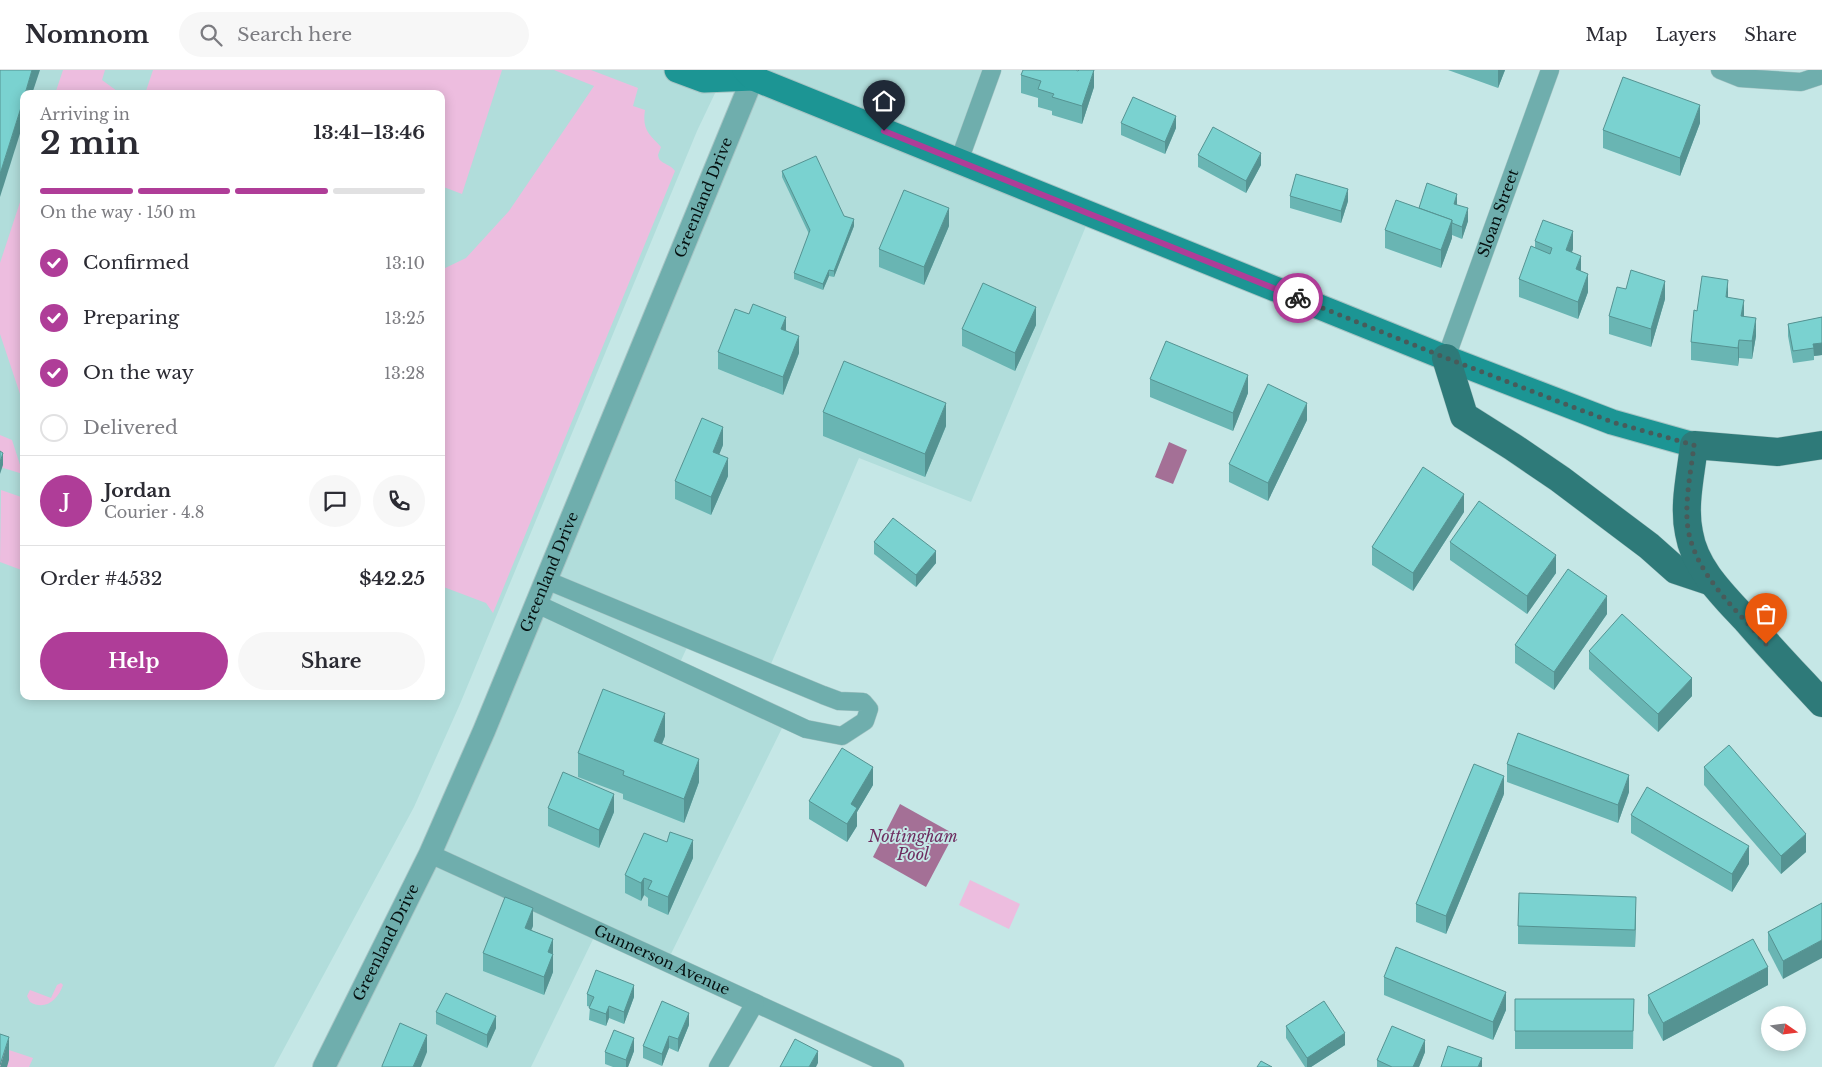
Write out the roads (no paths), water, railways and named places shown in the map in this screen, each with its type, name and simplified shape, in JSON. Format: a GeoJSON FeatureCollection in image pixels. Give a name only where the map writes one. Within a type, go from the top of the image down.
{"type":"FeatureCollection","features":[{"type":"Feature","properties":{"kind":"main road"},"geometry":{"type":"LineString","coordinates":[[678,70],[704,80],[752,73],[959,161],[1446,358],[1612,422],[1694,445],[1778,452],[1822,445]]}},
{"type":"Feature","properties":{"kind":"main road"},"geometry":{"type":"LineString","coordinates":[[1446,358],[1464,416],[1560,479],[1648,546],[1676,570],[1712,582]]}},
{"type":"Feature","properties":{"kind":"main road"},"geometry":{"type":"LineString","coordinates":[[1694,445],[1687,499],[1689,533],[1698,561],[1712,582],[1766,644],[1822,703]]}},
{"type":"Feature","properties":{"kind":"street"},"geometry":{"type":"LineString","coordinates":[[959,161],[992,70]]}},
{"type":"Feature","properties":{"kind":"street","name":"Sloan Street"},"geometry":{"type":"LineString","coordinates":[[1446,358],[1550,70]]}},
{"type":"Feature","properties":{"kind":"street"},"geometry":{"type":"LineString","coordinates":[[1720,70],[1740,78],[1801,82],[1822,75]]}},
{"type":"Feature","properties":{"kind":"street","name":"Greenland Drive"},"geometry":{"type":"LineString","coordinates":[[324,1067],[430,854],[511,668],[752,73]]}},
{"type":"Feature","properties":{"kind":"street"},"geometry":{"type":"LineString","coordinates":[[537,604],[806,729],[842,736],[865,720],[869,709],[863,702],[839,701],[823,695],[546,580]]}},
{"type":"Feature","properties":{"kind":"street","name":"Gunnerson Avenue"},"geometry":{"type":"LineString","coordinates":[[430,854],[895,1067]]}},
{"type":"Feature","properties":{"kind":"street"},"geometry":{"type":"LineString","coordinates":[[718,1067],[755,1003]]}},
{"type":"Feature","properties":{"kind":"water"},"geometry":{"type":"Polygon","coordinates":[[[1169,442],[1187,450],[1173,484],[1155,477],[1169,442]]]}},
{"type":"Feature","properties":{"kind":"water","name":"Nottingham Pool"},"geometry":{"type":"Polygon","coordinates":[[[900,804],[954,834],[926,887],[873,857],[900,804]]]}}]}
